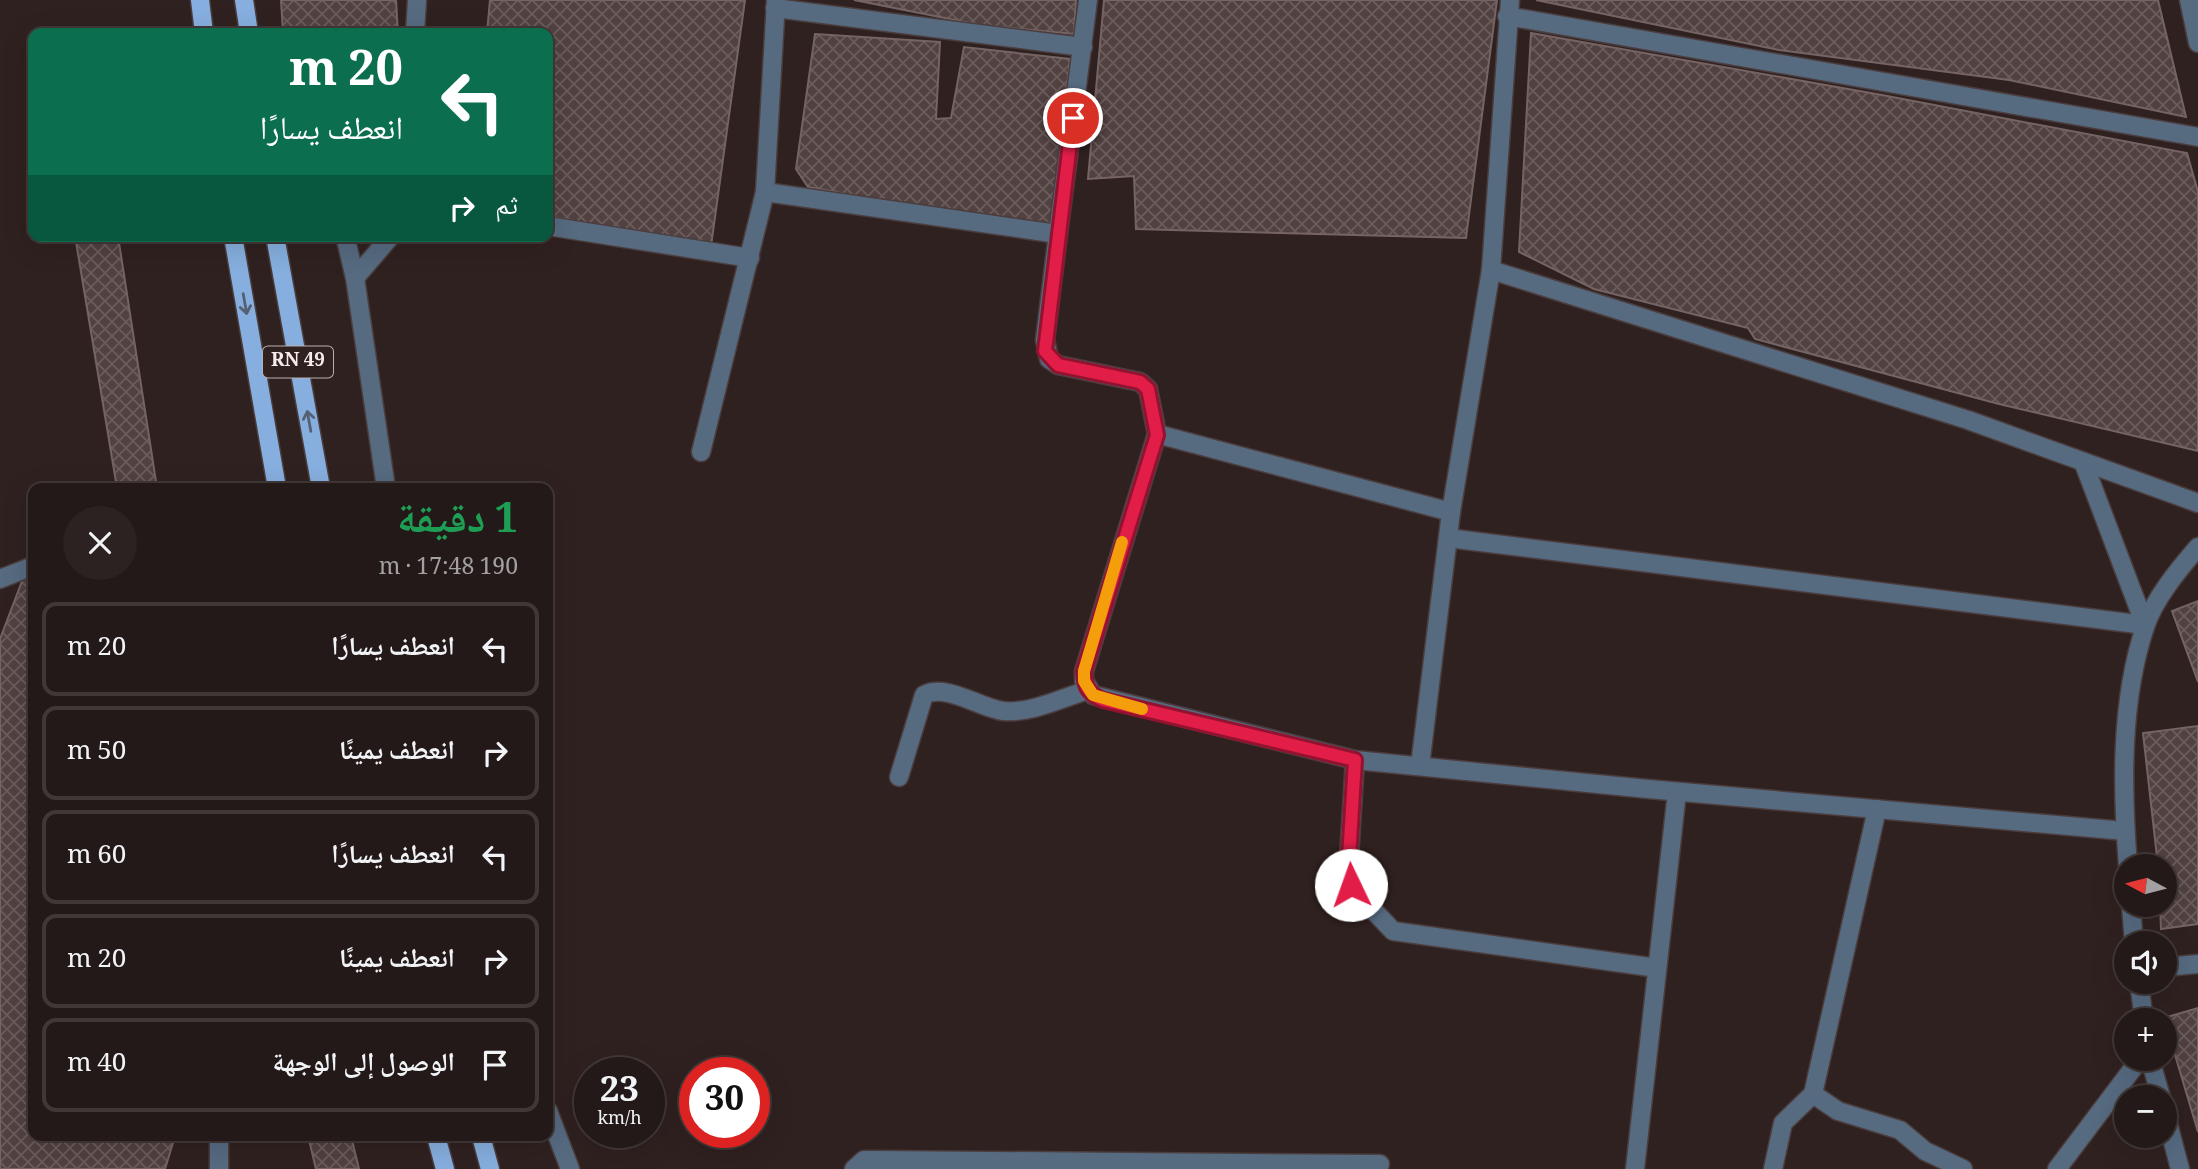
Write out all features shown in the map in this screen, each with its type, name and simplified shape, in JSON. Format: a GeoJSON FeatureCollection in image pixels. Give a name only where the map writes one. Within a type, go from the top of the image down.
{"type":"FeatureCollection","features":[{"type":"Feature","properties":{"kind":"main road"},"geometry":{"type":"LineString","coordinates":[[200,0],[203,28]]}},
{"type":"Feature","properties":{"kind":"main road"},"geometry":{"type":"LineString","coordinates":[[244,0],[248,28]]}},
{"type":"Feature","properties":{"kind":"main road","name":"RN 49"},"geometry":{"type":"LineString","coordinates":[[234,242],[276,483]]}},
{"type":"Feature","properties":{"kind":"main road","name":"RN 49"},"geometry":{"type":"LineString","coordinates":[[276,242],[320,483]]}},
{"type":"Feature","properties":{"kind":"main road"},"geometry":{"type":"LineString","coordinates":[[437,1141],[445,1169]]}},
{"type":"Feature","properties":{"kind":"main road"},"geometry":{"type":"LineString","coordinates":[[482,1141],[489,1169]]}},
{"type":"Feature","properties":{"kind":"street"},"geometry":{"type":"LineString","coordinates":[[415,28],[417,0]]}},
{"type":"Feature","properties":{"kind":"street"},"geometry":{"type":"LineString","coordinates":[[1088,0],[1045,351],[1058,365],[1140,382],[1148,389],[1157,435],[1084,671],[1088,690],[1103,700],[1355,760],[1677,792],[2125,831]]}},
{"type":"Feature","properties":{"kind":"street"},"geometry":{"type":"LineString","coordinates":[[2189,0],[2198,43]]}},
{"type":"Feature","properties":{"kind":"street"},"geometry":{"type":"LineString","coordinates":[[701,452],[765,192],[775,4],[1083,47]]}},
{"type":"Feature","properties":{"kind":"street"},"geometry":{"type":"LineString","coordinates":[[1420,766],[1451,512],[1491,270],[1508,8],[2198,137]]}},
{"type":"Feature","properties":{"kind":"street"},"geometry":{"type":"LineString","coordinates":[[765,192],[1058,234]]}},
{"type":"Feature","properties":{"kind":"street"},"geometry":{"type":"LineString","coordinates":[[553,227],[750,258]]}},
{"type":"Feature","properties":{"kind":"street"},"geometry":{"type":"LineString","coordinates":[[346,242],[355,278],[385,483]]}},
{"type":"Feature","properties":{"kind":"street"},"geometry":{"type":"LineString","coordinates":[[355,278],[386,242]]}},
{"type":"Feature","properties":{"kind":"street"},"geometry":{"type":"LineString","coordinates":[[1491,270],[1968,420],[2198,503]]}},
{"type":"Feature","properties":{"kind":"street"},"geometry":{"type":"LineString","coordinates":[[1157,435],[1451,512]]}},
{"type":"Feature","properties":{"kind":"street"},"geometry":{"type":"LineString","coordinates":[[2084,464],[2146,625]]}},
{"type":"Feature","properties":{"kind":"street"},"geometry":{"type":"LineString","coordinates":[[1448,538],[2146,625]]}},
{"type":"Feature","properties":{"kind":"street"},"geometry":{"type":"LineString","coordinates":[[2127,854],[2125,745],[2133,682],[2146,625],[2168,586],[2198,547]]}},
{"type":"Feature","properties":{"kind":"street"},"geometry":{"type":"LineString","coordinates":[[0,579],[28,568]]}},
{"type":"Feature","properties":{"kind":"street"},"geometry":{"type":"LineString","coordinates":[[899,777],[924,695],[930,692],[941,692],[1001,711],[1016,711],[1088,690]]}},
{"type":"Feature","properties":{"kind":"street"},"geometry":{"type":"LineString","coordinates":[[1355,760],[1348,874],[1359,895],[1393,931],[1657,968]]}},
{"type":"Feature","properties":{"kind":"street"},"geometry":{"type":"LineString","coordinates":[[1635,1169],[1677,792]]}},
{"type":"Feature","properties":{"kind":"street"},"geometry":{"type":"LineString","coordinates":[[1773,1169],[1783,1123],[1813,1094],[1877,809]]}},
{"type":"Feature","properties":{"kind":"street"},"geometry":{"type":"LineString","coordinates":[[2177,966],[2198,964]]}},
{"type":"Feature","properties":{"kind":"street"},"geometry":{"type":"LineString","coordinates":[[2057,1169],[2131,1071]]}},
{"type":"Feature","properties":{"kind":"street"},"geometry":{"type":"LineString","coordinates":[[1813,1094],[1838,1111],[1900,1130],[1925,1151],[1963,1169]]}},
{"type":"Feature","properties":{"kind":"street"},"geometry":{"type":"LineString","coordinates":[[553,1124],[570,1169]]}},
{"type":"Feature","properties":{"kind":"street"},"geometry":{"type":"LineString","coordinates":[[219,1141],[219,1169]]}},
{"type":"Feature","properties":{"kind":"street"},"geometry":{"type":"LineString","coordinates":[[2174,1148],[2180,1169]]}},
{"type":"Feature","properties":{"kind":"street"},"geometry":{"type":"LineString","coordinates":[[853,1169],[864,1160],[1380,1164]]}},
{"type":"Feature","properties":{"kind":"building"},"geometry":{"type":"Polygon","coordinates":[[[281,0],[396,0],[398,28],[283,28],[281,0]]]}},
{"type":"Feature","properties":{"kind":"building"},"geometry":{"type":"Polygon","coordinates":[[[490,0],[745,0],[711,246],[553,217],[553,28],[487,28],[490,0]]]}},
{"type":"Feature","properties":{"kind":"building"},"geometry":{"type":"Polygon","coordinates":[[[854,0],[1076,0],[1074,34],[980,25],[854,0]]]}},
{"type":"Feature","properties":{"kind":"building"},"geometry":{"type":"Polygon","coordinates":[[[1104,0],[1497,0],[1466,238],[1136,229],[1134,176],[1088,179],[1104,0]]]}},
{"type":"Feature","properties":{"kind":"building"},"geometry":{"type":"Polygon","coordinates":[[[1536,0],[2158,0],[2186,117],[2009,80],[1779,50],[1536,0]]]}},
{"type":"Feature","properties":{"kind":"building"},"geometry":{"type":"Polygon","coordinates":[[[1531,33],[1882,95],[2187,153],[2198,192],[2198,451],[1999,404],[1755,339],[1748,328],[1594,289],[1519,252],[1531,33]]]}},
{"type":"Feature","properties":{"kind":"building"},"geometry":{"type":"Polygon","coordinates":[[[815,34],[940,42],[936,119],[951,118],[964,47],[1070,59],[1052,224],[924,208],[808,187],[796,169],[815,34]]]}},
{"type":"Feature","properties":{"kind":"building"},"geometry":{"type":"Polygon","coordinates":[[[76,242],[119,242],[156,483],[116,483],[76,242]]]}},
{"type":"Feature","properties":{"kind":"building"},"geometry":{"type":"Polygon","coordinates":[[[24,576],[28,577],[28,1141],[173,1141],[165,1169],[0,1169],[0,639],[24,576]]]}},
{"type":"Feature","properties":{"kind":"building"},"geometry":{"type":"Polygon","coordinates":[[[2198,601],[2198,682],[2172,611],[2198,601]]]}},
{"type":"Feature","properties":{"kind":"building"},"geometry":{"type":"Polygon","coordinates":[[[2198,726],[2198,924],[2161,929],[2160,917],[2177,917],[2177,854],[2157,854],[2143,733],[2198,726]]]}},
{"type":"Feature","properties":{"kind":"building"},"geometry":{"type":"Polygon","coordinates":[[[2198,1008],[2198,1132],[2177,1062],[2177,1014],[2198,1008]]]}},
{"type":"Feature","properties":{"kind":"building"},"geometry":{"type":"Polygon","coordinates":[[[309,1141],[352,1141],[359,1169],[316,1169],[309,1141]]]}},
{"type":"Feature","properties":{"kind":"slow traffic"},"geometry":{"type":"LineString","coordinates":[[1122,542],[1084,671],[1084,681],[1093,695],[1103,700],[1142,709]]}},
{"type":"Feature","properties":{"kind":"route"},"geometry":{"type":"LineString","coordinates":[[1073,118],[1045,351],[1049,359],[1058,365],[1140,382],[1148,389],[1153,401],[1157,435],[1084,671],[1084,681],[1093,695],[1103,700],[1355,760],[1348,874],[1351,885]]}}]}
